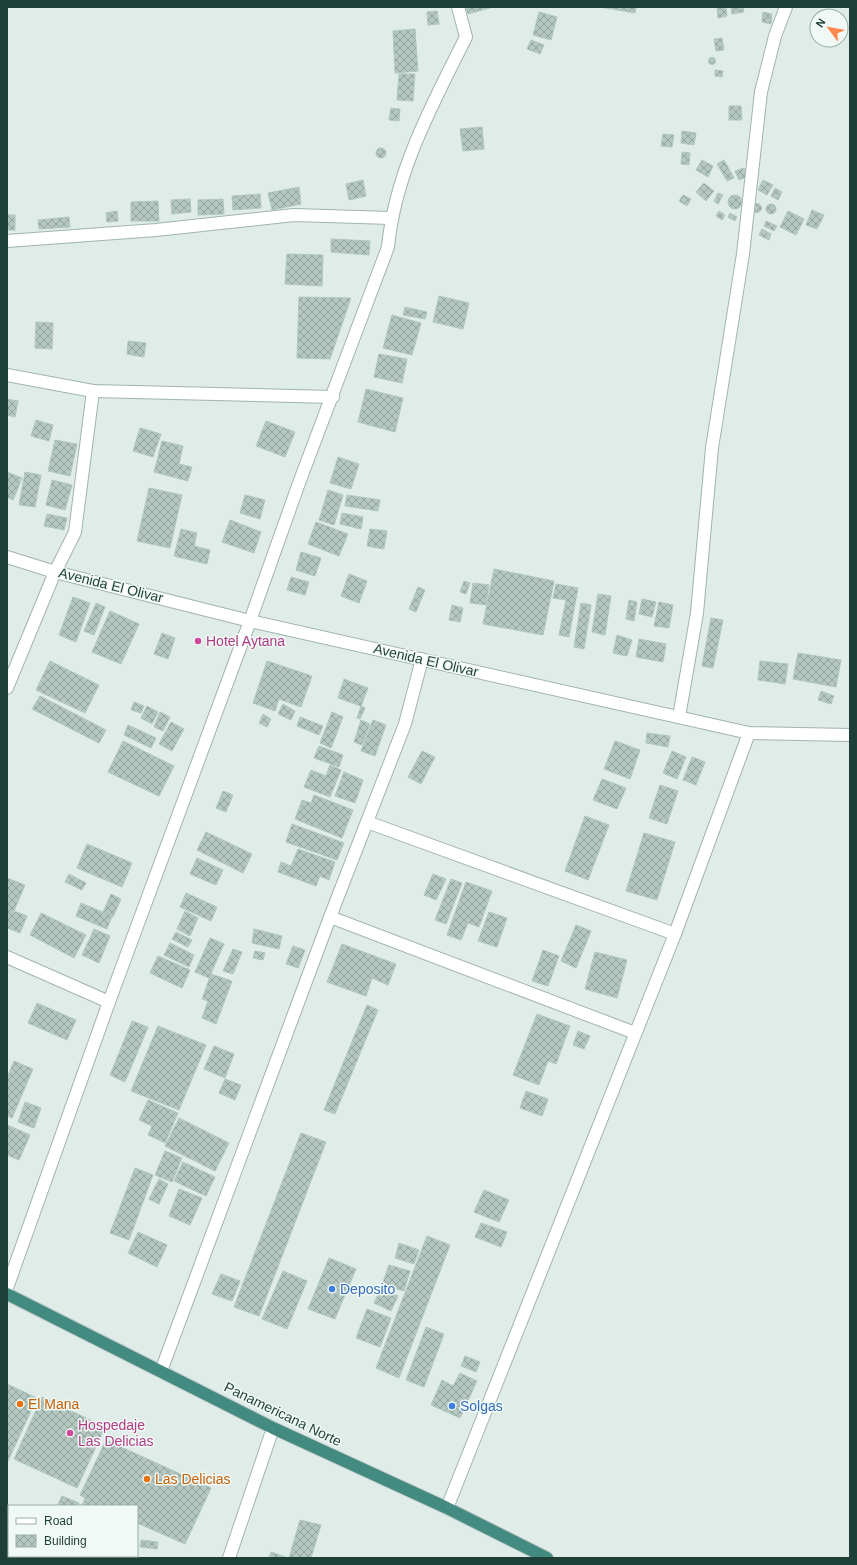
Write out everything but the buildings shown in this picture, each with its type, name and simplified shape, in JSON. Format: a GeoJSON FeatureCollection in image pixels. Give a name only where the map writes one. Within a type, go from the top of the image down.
{"type":"FeatureCollection","features":[{"type":"Feature","properties":{"kind":"highway","name":"Panamericana Norte"},"geometry":{"type":"LineString","coordinates":[[7,1294],[273,1428],[447,1508],[547,1558]]}},
{"type":"Feature","properties":{"kind":"street"},"geometry":{"type":"LineString","coordinates":[[7,1288],[109,1002],[250,621],[299,483],[333,397],[388,247],[391,218],[418,135],[466,37],[458,7]]}},
{"type":"Feature","properties":{"kind":"street"},"geometry":{"type":"LineString","coordinates":[[678,717],[697,613],[712,448],[743,254],[761,92],[775,36],[786,7]]}},
{"type":"Feature","properties":{"kind":"street"},"geometry":{"type":"LineString","coordinates":[[7,241],[149,230],[294,215],[391,218]]}},
{"type":"Feature","properties":{"kind":"street"},"geometry":{"type":"LineString","coordinates":[[7,375],[93,391],[333,397]]}},
{"type":"Feature","properties":{"kind":"street"},"geometry":{"type":"LineString","coordinates":[[7,688],[55,572],[75,532],[93,391]]}},
{"type":"Feature","properties":{"kind":"street","name":"Avenida El Olivar"},"geometry":{"type":"LineString","coordinates":[[7,557],[55,572],[221,612],[250,621],[422,658],[749,733],[850,735]]}},
{"type":"Feature","properties":{"kind":"street"},"geometry":{"type":"LineString","coordinates":[[161,1371],[330,917],[404,724],[422,658]]}},
{"type":"Feature","properties":{"kind":"street"},"geometry":{"type":"LineString","coordinates":[[447,1508],[675,934],[749,733]]}},
{"type":"Feature","properties":{"kind":"street"},"geometry":{"type":"LineString","coordinates":[[367,822],[675,934]]}},
{"type":"Feature","properties":{"kind":"street"},"geometry":{"type":"LineString","coordinates":[[330,917],[635,1033]]}},
{"type":"Feature","properties":{"kind":"street"},"geometry":{"type":"LineString","coordinates":[[7,957],[109,1002]]}},
{"type":"Feature","properties":{"kind":"street"},"geometry":{"type":"LineString","coordinates":[[229,1558],[273,1428]]}},
{"type":"Feature","properties":{"kind":"place","name":"Hotel Aytana"},"geometry":{"type":"Point","coordinates":[198,641]}},
{"type":"Feature","properties":{"kind":"place","name":"Deposito"},"geometry":{"type":"Point","coordinates":[332,1289]}},
{"type":"Feature","properties":{"kind":"place","name":"El Mana"},"geometry":{"type":"Point","coordinates":[20,1404]}},
{"type":"Feature","properties":{"kind":"place","name":"Solgas"},"geometry":{"type":"Point","coordinates":[452,1406]}},
{"type":"Feature","properties":{"kind":"place","name":"Hospedaje Las Delicias"},"geometry":{"type":"Point","coordinates":[70,1433]}},
{"type":"Feature","properties":{"kind":"place","name":"Las Delicias"},"geometry":{"type":"Point","coordinates":[147,1479]}}]}
